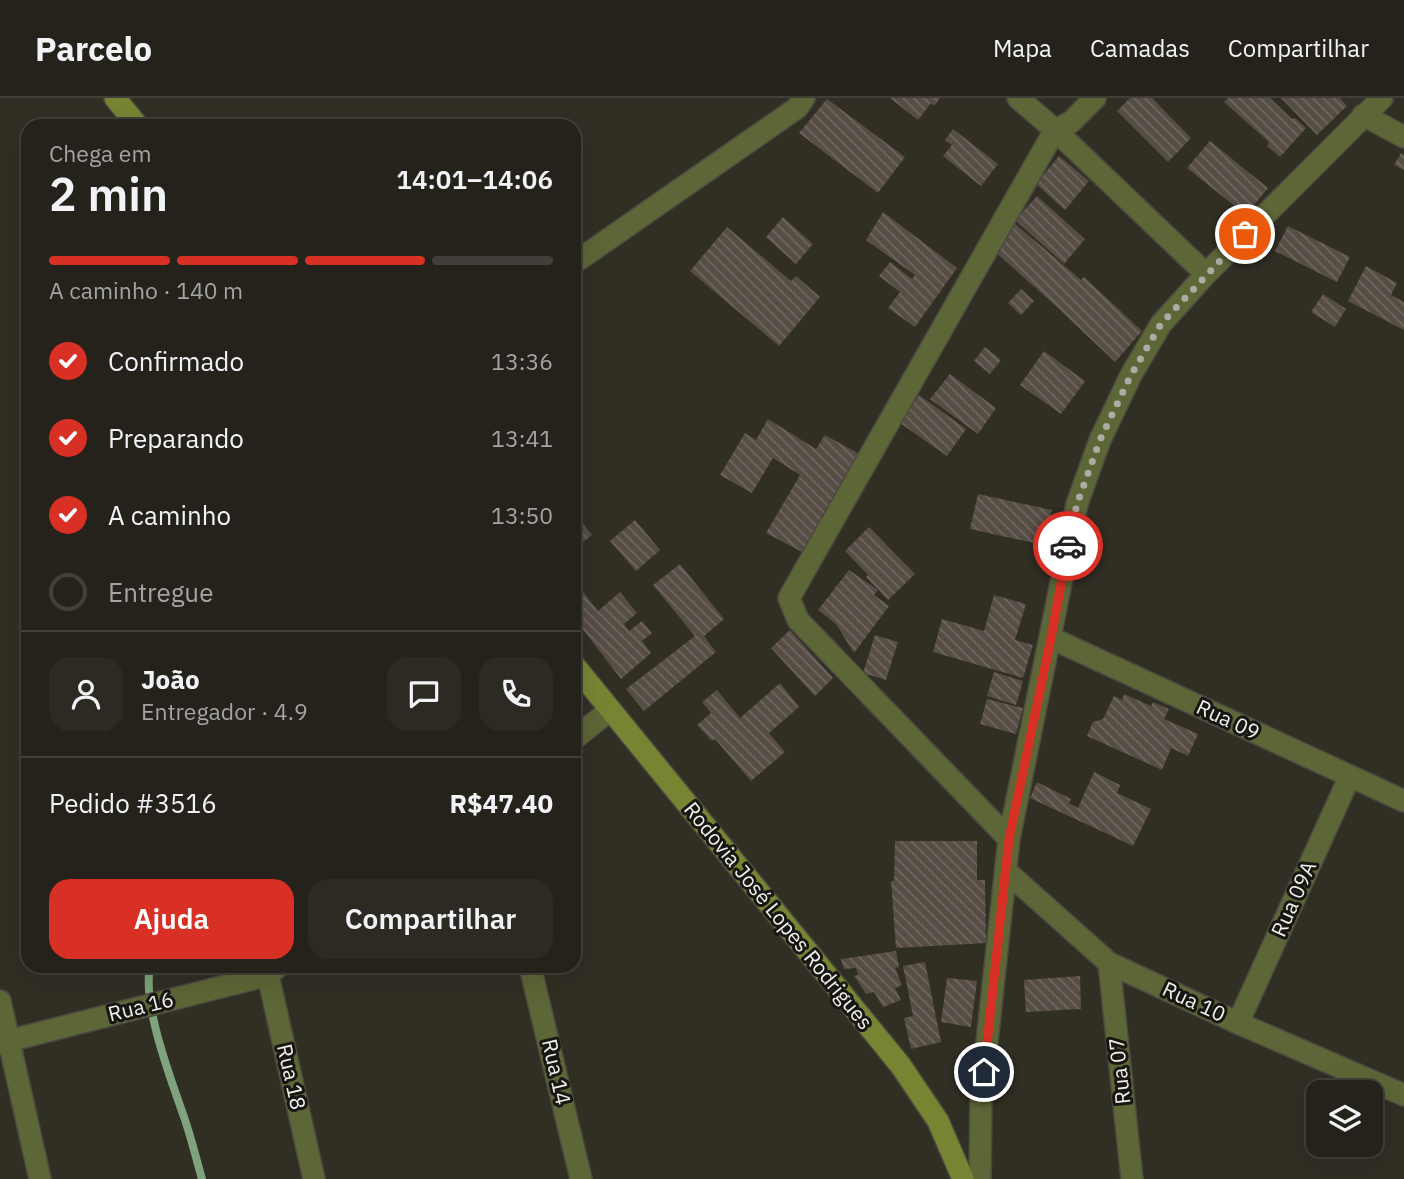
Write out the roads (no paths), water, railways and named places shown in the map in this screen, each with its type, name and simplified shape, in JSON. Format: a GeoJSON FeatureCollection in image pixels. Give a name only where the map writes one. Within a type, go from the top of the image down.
{"type":"FeatureCollection","features":[{"type":"Feature","properties":{"kind":"street"},"geometry":{"type":"LineString","coordinates":[[115,98],[132,119]]}},
{"type":"Feature","properties":{"kind":"street"},"geometry":{"type":"LineString","coordinates":[[581,258],[797,108],[804,98]]}},
{"type":"Feature","properties":{"kind":"street"},"geometry":{"type":"LineString","coordinates":[[1018,98],[1206,274]]}},
{"type":"Feature","properties":{"kind":"street"},"geometry":{"type":"LineString","coordinates":[[1009,839],[798,620],[789,598],[1055,130],[1071,122],[1096,98]]}},
{"type":"Feature","properties":{"kind":"street"},"geometry":{"type":"LineString","coordinates":[[979,1179],[981,1097],[1009,839],[1077,504],[1100,440],[1131,375],[1161,324],[1206,274],[1382,98]]}},
{"type":"Feature","properties":{"kind":"street"},"geometry":{"type":"LineString","coordinates":[[1363,115],[1404,137]]}},
{"type":"Feature","properties":{"kind":"street","name":"Rua 09"},"geometry":{"type":"LineString","coordinates":[[1051,638],[1404,801]]}},
{"type":"Feature","properties":{"kind":"street","name":"Rodovia José Lopes Rodrigues"},"geometry":{"type":"LineString","coordinates":[[581,674],[901,1066],[938,1121],[963,1179]]}},
{"type":"Feature","properties":{"kind":"street"},"geometry":{"type":"LineString","coordinates":[[581,734],[610,710]]}},
{"type":"Feature","properties":{"kind":"street","name":"Rua 09A"},"geometry":{"type":"LineString","coordinates":[[1238,1023],[1350,776]]}},
{"type":"Feature","properties":{"kind":"street","name":"Rua 10"},"geometry":{"type":"LineString","coordinates":[[1007,872],[1109,962],[1238,1023],[1404,1095]]}},
{"type":"Feature","properties":{"kind":"street","name":"Rua 07"},"geometry":{"type":"LineString","coordinates":[[1109,962],[1132,1179]]}},
{"type":"Feature","properties":{"kind":"street","name":"Rua 16"},"geometry":{"type":"LineString","coordinates":[[5,1042],[262,973]]}},
{"type":"Feature","properties":{"kind":"street","name":"Rua 18"},"geometry":{"type":"LineString","coordinates":[[274,973],[314,1179]]}},
{"type":"Feature","properties":{"kind":"street","name":"Rua 14"},"geometry":{"type":"LineString","coordinates":[[532,973],[581,1179]]}},
{"type":"Feature","properties":{"kind":"street"},"geometry":{"type":"LineString","coordinates":[[0,1001],[5,1042],[40,1179]]}},
{"type":"Feature","properties":{"kind":"waterway"},"geometry":{"type":"LineString","coordinates":[[150,973],[150,1001],[154,1021],[202,1179]]}}]}
